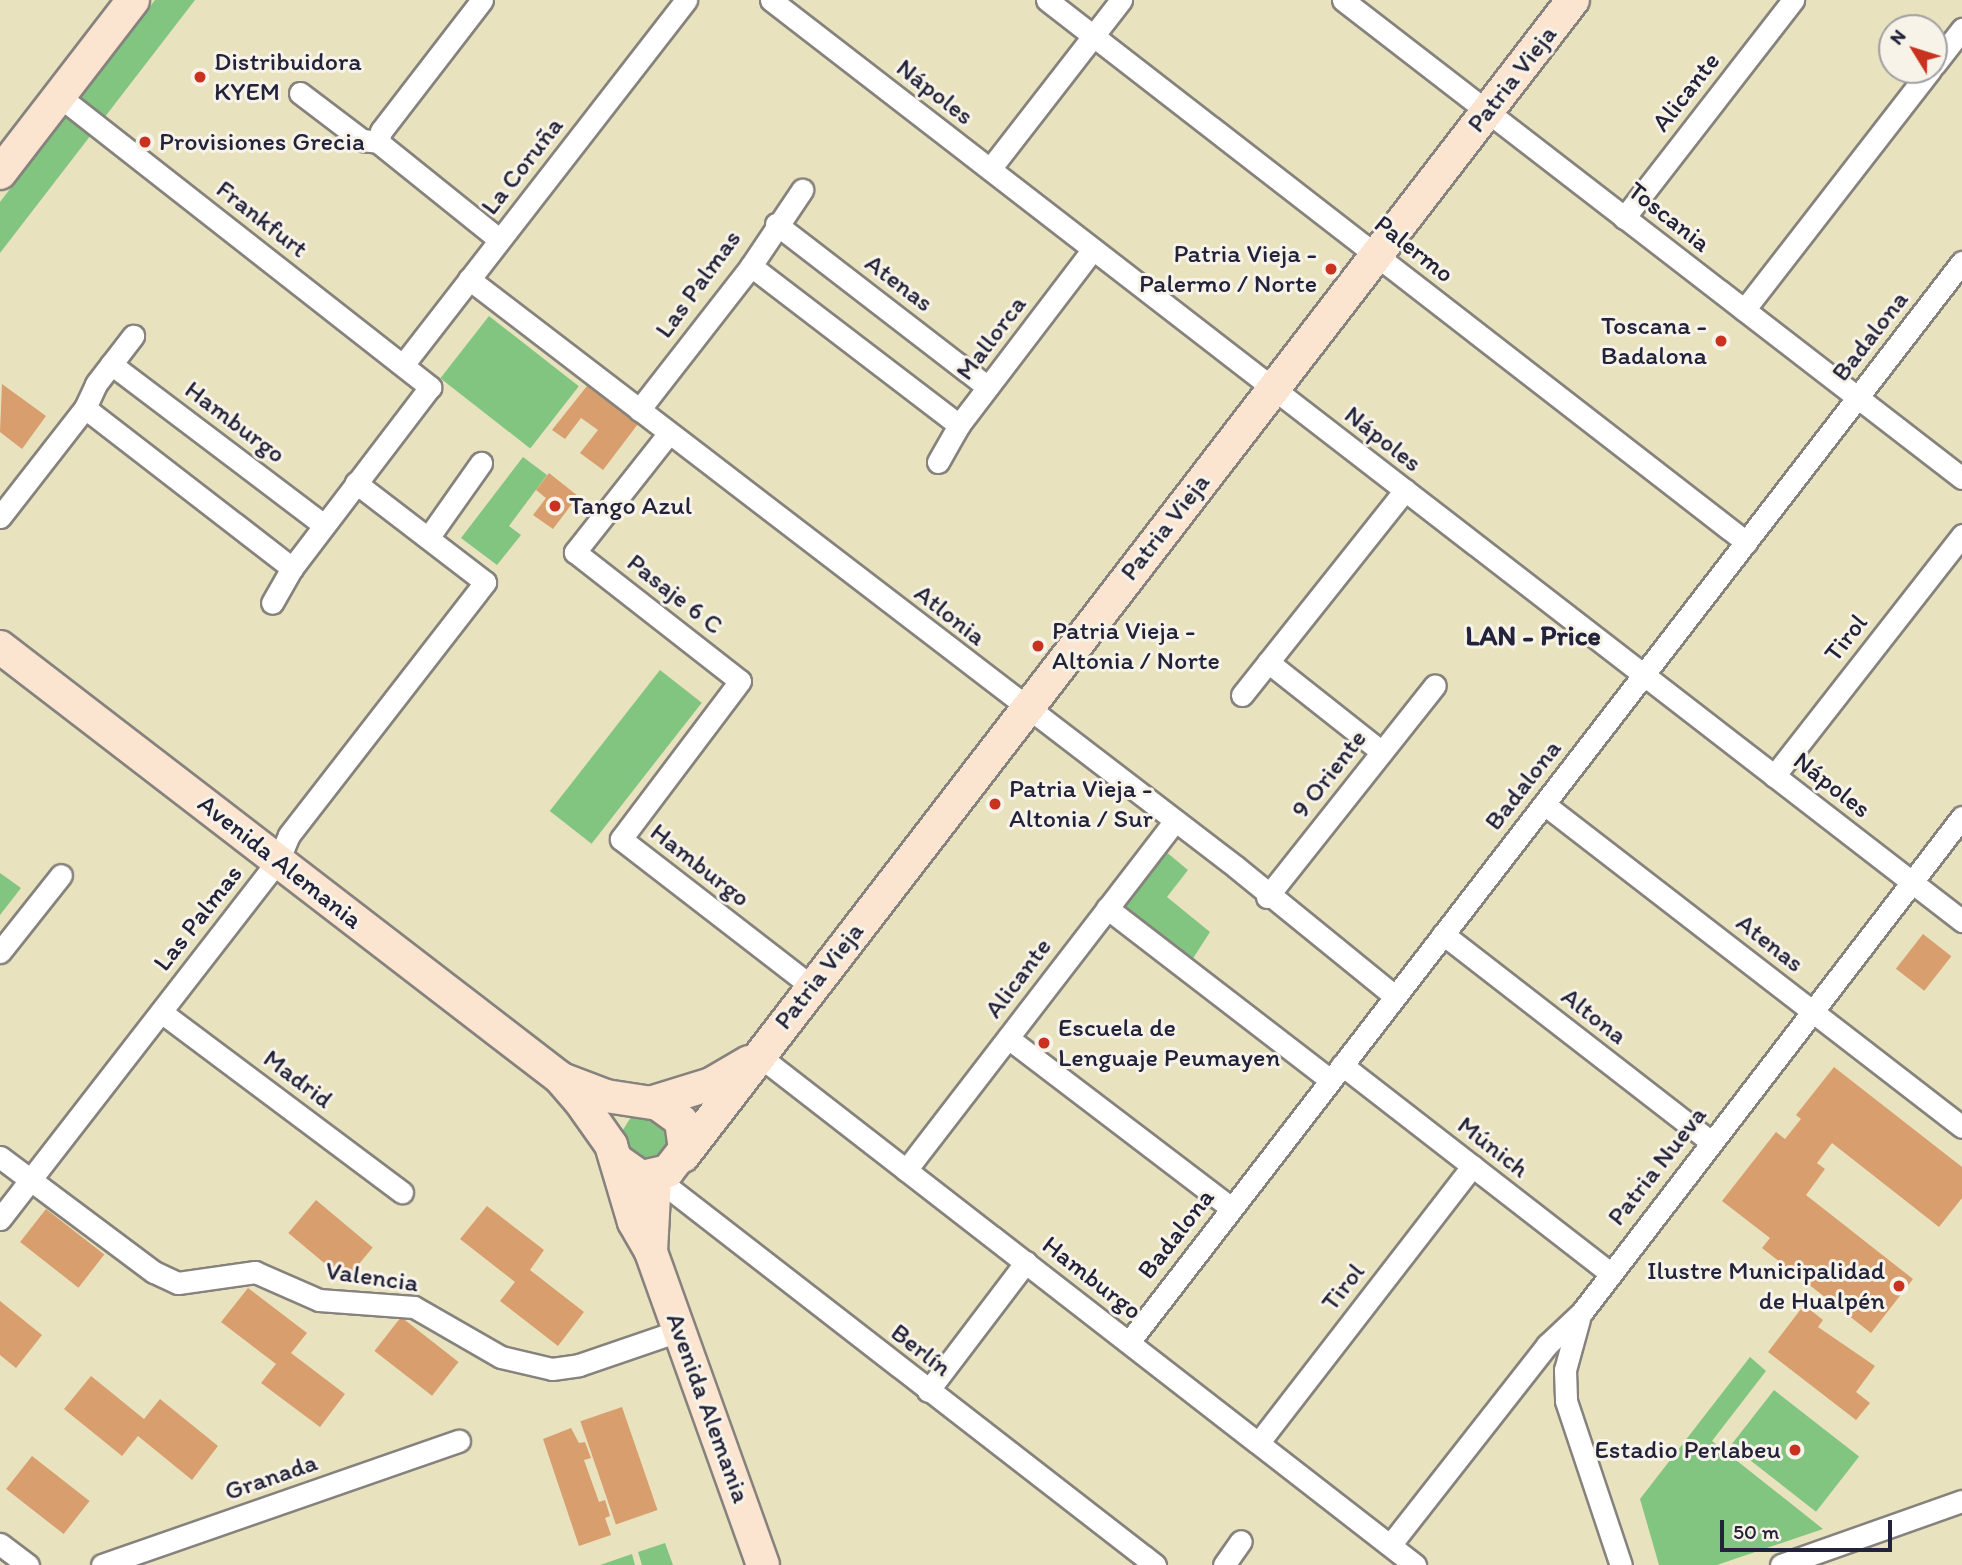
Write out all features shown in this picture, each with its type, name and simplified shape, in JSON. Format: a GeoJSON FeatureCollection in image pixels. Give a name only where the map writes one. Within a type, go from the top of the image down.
{"type":"FeatureCollection","features":[{"type":"Feature","properties":{"kind":"street"},"geometry":{"type":"LineString","coordinates":[[378,142],[381,131],[482,0]]}},
{"type":"Feature","properties":{"kind":"street","name":"La Coruña"},"geometry":{"type":"LineString","coordinates":[[403,365],[686,0]]}},
{"type":"Feature","properties":{"kind":"street","name":"Nápoles"},"geometry":{"type":"LineString","coordinates":[[771,0],[1962,922]]}},
{"type":"Feature","properties":{"kind":"street","name":"Palermo"},"geometry":{"type":"LineString","coordinates":[[1047,0],[1746,542]]}},
{"type":"Feature","properties":{"kind":"street"},"geometry":{"type":"LineString","coordinates":[[990,169],[1121,0]]}},
{"type":"Feature","properties":{"kind":"street","name":"Toscania"},"geometry":{"type":"LineString","coordinates":[[1343,0],[1962,478]]}},
{"type":"Feature","properties":{"kind":"street","name":"Patria Vieja"},"geometry":{"type":"LineString","coordinates":[[682,1156],[1573,0]]}},
{"type":"Feature","properties":{"kind":"street","name":"Alicante"},"geometry":{"type":"LineString","coordinates":[[1625,218],[1793,0]]}},
{"type":"Feature","properties":{"kind":"street"},"geometry":{"type":"LineString","coordinates":[[5,155],[59,96],[123,4]]}},
{"type":"Feature","properties":{"kind":"street"},"geometry":{"type":"LineString","coordinates":[[1948,47],[1962,29]]}},
{"type":"Feature","properties":{"kind":"street"},"geometry":{"type":"LineString","coordinates":[[1744,310],[1919,84]]}},
{"type":"Feature","properties":{"kind":"street"},"geometry":{"type":"LineString","coordinates":[[300,93],[362,140],[378,142],[500,240]]}},
{"type":"Feature","properties":{"kind":"street","name":"Frankfurt"},"geometry":{"type":"LineString","coordinates":[[59,96],[430,387],[356,483]]}},
{"type":"Feature","properties":{"kind":"street","name":"Las Palmas"},"geometry":{"type":"LineString","coordinates":[[639,410],[751,266],[776,224],[802,190]]}},
{"type":"Feature","properties":{"kind":"street","name":"Atenas"},"geometry":{"type":"LineString","coordinates":[[776,224],[988,387]]}},
{"type":"Feature","properties":{"kind":"street","name":"Mallorca"},"geometry":{"type":"LineString","coordinates":[[938,462],[959,425],[1093,249]]}},
{"type":"Feature","properties":{"kind":"street","name":"Badalona"},"geometry":{"type":"LineString","coordinates":[[1129,1342],[1962,262]]}},
{"type":"Feature","properties":{"kind":"street"},"geometry":{"type":"LineString","coordinates":[[751,266],[959,425]]}},
{"type":"Feature","properties":{"kind":"street","name":"Atlonia"},"geometry":{"type":"LineString","coordinates":[[470,279],[1175,821],[1267,897],[1395,996]]}},
{"type":"Feature","properties":{"kind":"street"},"geometry":{"type":"LineString","coordinates":[[0,517],[85,408],[111,364],[133,336]]}},
{"type":"Feature","properties":{"kind":"street","name":"Hamburgo"},"geometry":{"type":"LineString","coordinates":[[111,364],[324,525]]}},
{"type":"Feature","properties":{"kind":"street"},"geometry":{"type":"LineString","coordinates":[[85,408],[292,568]]}},
{"type":"Feature","properties":{"kind":"street","name":"Pasaje 6 C"},"geometry":{"type":"LineString","coordinates":[[621,839],[740,681],[575,552],[669,433]]}},
{"type":"Feature","properties":{"kind":"street"},"geometry":{"type":"LineString","coordinates":[[271,603],[292,568],[356,483],[428,538],[481,463]]}},
{"type":"Feature","properties":{"kind":"street"},"geometry":{"type":"LineString","coordinates":[[1242,695],[1405,490]]}},
{"type":"Feature","properties":{"kind":"street","name":"Tirol"},"geometry":{"type":"LineString","coordinates":[[1774,776],[1962,535]]}},
{"type":"Feature","properties":{"kind":"street","name":"Las Palmas"},"geometry":{"type":"LineString","coordinates":[[0,1219],[278,861],[289,835],[485,582],[428,538]]}},
{"type":"Feature","properties":{"kind":"street","name":"Avenida Alemania"},"geometry":{"type":"LineString","coordinates":[[0,647],[559,1078],[614,1153],[634,1175],[656,1177],[652,1252]]}},
{"type":"Feature","properties":{"kind":"street"},"geometry":{"type":"LineString","coordinates":[[1268,662],[1382,752]]}},
{"type":"Feature","properties":{"kind":"street","name":"9 Oriente"},"geometry":{"type":"LineString","coordinates":[[1267,897],[1435,685]]}},
{"type":"Feature","properties":{"kind":"street","name":"Atenas"},"geometry":{"type":"LineString","coordinates":[[1544,804],[1962,1127]]}},
{"type":"Feature","properties":{"kind":"street","name":"Patria Nueva"},"geometry":{"type":"LineString","coordinates":[[1391,1544],[1547,1345],[1582,1312],[1962,817]]}},
{"type":"Feature","properties":{"kind":"street","name":"Alicante"},"geometry":{"type":"LineString","coordinates":[[906,1170],[1175,821]]}},
{"type":"Feature","properties":{"kind":"street","name":"Hamburgo"},"geometry":{"type":"LineString","coordinates":[[621,839],[811,986]]}},
{"type":"Feature","properties":{"kind":"street"},"geometry":{"type":"LineString","coordinates":[[2,946],[61,875]]}},
{"type":"Feature","properties":{"kind":"street","name":"Múnich"},"geometry":{"type":"LineString","coordinates":[[1107,908],[1336,1073],[1472,1166],[1610,1273]]}},
{"type":"Feature","properties":{"kind":"street","name":"Altona"},"geometry":{"type":"LineString","coordinates":[[1443,934],[1711,1142]]}},
{"type":"Feature","properties":{"kind":"street","name":"Madrid"},"geometry":{"type":"LineString","coordinates":[[161,1012],[402,1192]]}},
{"type":"Feature","properties":{"kind":"street"},"geometry":{"type":"LineString","coordinates":[[1008,1038],[1231,1209]]}},
{"type":"Feature","properties":{"kind":"street","name":"Patria Vieja"},"geometry":{"type":"LineString","coordinates":[[647,1103],[711,1084],[758,1055]]}},
{"type":"Feature","properties":{"kind":"street","name":"Hamburgo"},"geometry":{"type":"LineString","coordinates":[[758,1055],[1391,1544]]}},
{"type":"Feature","properties":{"kind":"street","name":"Avenida Alemania"},"geometry":{"type":"LineString","coordinates":[[559,1078],[606,1096],[671,1110],[681,1121],[686,1135],[682,1156]]}},
{"type":"Feature","properties":{"kind":"street"},"geometry":{"type":"LineString","coordinates":[[614,1153],[612,1129],[621,1115],[647,1103]]}},
{"type":"Feature","properties":{"kind":"street","name":"Avenida Alemania"},"geometry":{"type":"LineString","coordinates":[[614,1153],[634,1222],[652,1252],[763,1565]]}},
{"type":"Feature","properties":{"kind":"street"},"geometry":{"type":"LineString","coordinates":[[656,1177],[674,1167],[682,1156]]}},
{"type":"Feature","properties":{"kind":"street","name":"Valencia"},"geometry":{"type":"LineString","coordinates":[[0,1157],[165,1279],[188,1283],[234,1272],[256,1272],[319,1300],[414,1307],[518,1363],[570,1368],[681,1330]]}},
{"type":"Feature","properties":{"kind":"street","name":"Tirol"},"geometry":{"type":"LineString","coordinates":[[1259,1442],[1472,1166]]}},
{"type":"Feature","properties":{"kind":"street","name":"Berlín"},"geometry":{"type":"LineString","coordinates":[[656,1177],[1155,1565]]}},
{"type":"Feature","properties":{"kind":"street"},"geometry":{"type":"LineString","coordinates":[[928,1391],[1026,1262]]}},
{"type":"Feature","properties":{"kind":"street"},"geometry":{"type":"LineString","coordinates":[[1582,1312],[1568,1350],[1566,1401],[1621,1565]]}},
{"type":"Feature","properties":{"kind":"street","name":"Granada"},"geometry":{"type":"LineString","coordinates":[[102,1565],[459,1441]]}},
{"type":"Feature","properties":{"kind":"street"},"geometry":{"type":"LineString","coordinates":[[1782,1565],[1808,1561],[1962,1501]]}},
{"type":"Feature","properties":{"kind":"street"},"geometry":{"type":"LineString","coordinates":[[1224,1565],[1241,1541]]}},
{"type":"Feature","properties":{"kind":"street"},"geometry":{"type":"LineString","coordinates":[[0,1544],[28,1565]]}},
{"type":"Feature","properties":{"kind":"street"},"geometry":{"type":"LineString","coordinates":[[1391,1544],[1415,1565]]}},
{"type":"Feature","properties":{"kind":"green space"},"geometry":{"type":"Polygon","coordinates":[[[155,0],[195,0],[0,253],[0,202],[155,0]]]}},
{"type":"Feature","properties":{"kind":"green space"},"geometry":{"type":"Polygon","coordinates":[[[489,316],[579,386],[530,448],[440,378],[489,316]]]}},
{"type":"Feature","properties":{"kind":"green space"},"geometry":{"type":"Polygon","coordinates":[[[523,457],[547,475],[509,526],[521,535],[497,565],[461,538],[523,457]]]}},
{"type":"Feature","properties":{"kind":"green space"},"geometry":{"type":"Polygon","coordinates":[[[660,670],[702,703],[592,844],[550,811],[660,670]]]}},
{"type":"Feature","properties":{"kind":"green space"},"geometry":{"type":"Polygon","coordinates":[[[1159,846],[1188,870],[1167,897],[1210,932],[1192,960],[1121,907],[1159,846]]]}},
{"type":"Feature","properties":{"kind":"green space"},"geometry":{"type":"Polygon","coordinates":[[[0,873],[21,888],[0,915],[0,873]]]}},
{"type":"Feature","properties":{"kind":"green space"},"geometry":{"type":"Polygon","coordinates":[[[633,1114],[665,1116],[673,1152],[640,1167],[619,1136],[633,1114]]]}},
{"type":"Feature","properties":{"kind":"green space"},"geometry":{"type":"Polygon","coordinates":[[[1750,1357],[1766,1371],[1712,1441],[1823,1529],[1717,1565],[1659,1565],[1640,1499],[1750,1357]]]}},
{"type":"Feature","properties":{"kind":"green space","name":"Estadio Perlabeu"},"geometry":{"type":"Polygon","coordinates":[[[1774,1390],[1859,1456],[1816,1512],[1731,1445],[1774,1390]]]}},
{"type":"Feature","properties":{"kind":"green space"},"geometry":{"type":"Polygon","coordinates":[[[665,1543],[673,1565],[642,1565],[638,1552],[665,1543]]]}},
{"type":"Feature","properties":{"kind":"green space"},"geometry":{"type":"Polygon","coordinates":[[[632,1554],[635,1565],[600,1565],[632,1554]]]}},
{"type":"Feature","properties":{"kind":"building"},"geometry":{"type":"Polygon","coordinates":[[[2,384],[46,416],[22,449],[0,432],[2,384]]]}},
{"type":"Feature","properties":{"kind":"building"},"geometry":{"type":"Polygon","coordinates":[[[587,386],[638,424],[603,470],[580,453],[598,430],[581,418],[565,439],[552,430],[587,386]]]}},
{"type":"Feature","properties":{"kind":"building","name":"Tango Azul"},"geometry":{"type":"Polygon","coordinates":[[[549,473],[578,496],[553,529],[533,515],[546,498],[536,490],[549,473]]]}},
{"type":"Feature","properties":{"kind":"building"},"geometry":{"type":"Polygon","coordinates":[[[1923,934],[1951,956],[1924,991],[1896,969],[1923,934]]]}},
{"type":"Feature","properties":{"kind":"building"},"geometry":{"type":"Polygon","coordinates":[[[1834,1067],[1962,1167],[1962,1198],[1939,1227],[1832,1143],[1817,1163],[1825,1169],[1806,1195],[1913,1279],[1871,1333],[1762,1248],[1770,1238],[1722,1201],[1776,1132],[1785,1139],[1801,1119],[1796,1115],[1834,1067]]]}},
{"type":"Feature","properties":{"kind":"building"},"geometry":{"type":"Polygon","coordinates":[[[316,1200],[373,1248],[345,1281],[288,1233],[316,1200]]]}},
{"type":"Feature","properties":{"kind":"building"},"geometry":{"type":"Polygon","coordinates":[[[487,1206],[544,1250],[530,1270],[584,1312],[558,1346],[500,1301],[515,1282],[460,1239],[487,1206]]]}},
{"type":"Feature","properties":{"kind":"building"},"geometry":{"type":"Polygon","coordinates":[[[46,1209],[104,1255],[78,1288],[20,1242],[46,1209]]]}},
{"type":"Feature","properties":{"kind":"building"},"geometry":{"type":"Polygon","coordinates":[[[248,1288],[307,1333],[291,1353],[345,1394],[320,1427],[261,1383],[276,1364],[221,1322],[248,1288]]]}},
{"type":"Feature","properties":{"kind":"building"},"geometry":{"type":"Polygon","coordinates":[[[0,1301],[42,1335],[16,1368],[0,1355],[0,1301]]]}},
{"type":"Feature","properties":{"kind":"building"},"geometry":{"type":"Polygon","coordinates":[[[1804,1305],[1823,1320],[1818,1327],[1875,1366],[1856,1392],[1870,1403],[1856,1420],[1768,1352],[1804,1305]]]}},
{"type":"Feature","properties":{"kind":"building"},"geometry":{"type":"Polygon","coordinates":[[[401,1317],[459,1362],[432,1396],[375,1351],[401,1317]]]}},
{"type":"Feature","properties":{"kind":"building"},"geometry":{"type":"Polygon","coordinates":[[[91,1376],[144,1419],[160,1399],[218,1446],[192,1480],[138,1436],[122,1456],[64,1409],[91,1376]]]}},
{"type":"Feature","properties":{"kind":"building"},"geometry":{"type":"Polygon","coordinates":[[[622,1407],[657,1510],[616,1524],[580,1421],[622,1407]]]}},
{"type":"Feature","properties":{"kind":"building"},"geometry":{"type":"Polygon","coordinates":[[[571,1428],[579,1443],[585,1442],[591,1458],[584,1460],[599,1502],[605,1500],[610,1516],[605,1518],[611,1535],[579,1546],[543,1439],[571,1428]]]}},
{"type":"Feature","properties":{"kind":"building"},"geometry":{"type":"Polygon","coordinates":[[[32,1456],[90,1501],[64,1534],[6,1489],[32,1456]]]}},
{"type":"Feature","properties":{"kind":"place","name":"Distribuidora KYEM"},"geometry":{"type":"Point","coordinates":[200,77]}},
{"type":"Feature","properties":{"kind":"place","name":"Provisiones Grecia"},"geometry":{"type":"Point","coordinates":[145,142]}},
{"type":"Feature","properties":{"kind":"place","name":"Patria Vieja - Palermo / Norte"},"geometry":{"type":"Point","coordinates":[1331,269]}},
{"type":"Feature","properties":{"kind":"place","name":"Toscana - Badalona"},"geometry":{"type":"Point","coordinates":[1721,341]}},
{"type":"Feature","properties":{"kind":"place","name":"Tango Azul"},"geometry":{"type":"Point","coordinates":[555,506]}},
{"type":"Feature","properties":{"kind":"place","name":"Patria Vieja - Altonia / Norte"},"geometry":{"type":"Point","coordinates":[1038,646]}},
{"type":"Feature","properties":{"kind":"place","name":"Patria Vieja - Altonia / Sur"},"geometry":{"type":"Point","coordinates":[995,804]}},
{"type":"Feature","properties":{"kind":"place","name":"Escuela de Lenguaje Peumayen"},"geometry":{"type":"Point","coordinates":[1044,1043]}},
{"type":"Feature","properties":{"kind":"place","name":"Ilustre Municipalidad de Hualpén"},"geometry":{"type":"Point","coordinates":[1899,1286]}},
{"type":"Feature","properties":{"kind":"place","name":"Estadio Perlabeu"},"geometry":{"type":"Point","coordinates":[1795,1450]}},
{"type":"Feature","properties":{"kind":"district","name":"LAN - Price"},"geometry":{"type":"Point","coordinates":[1533,635]}}]}
